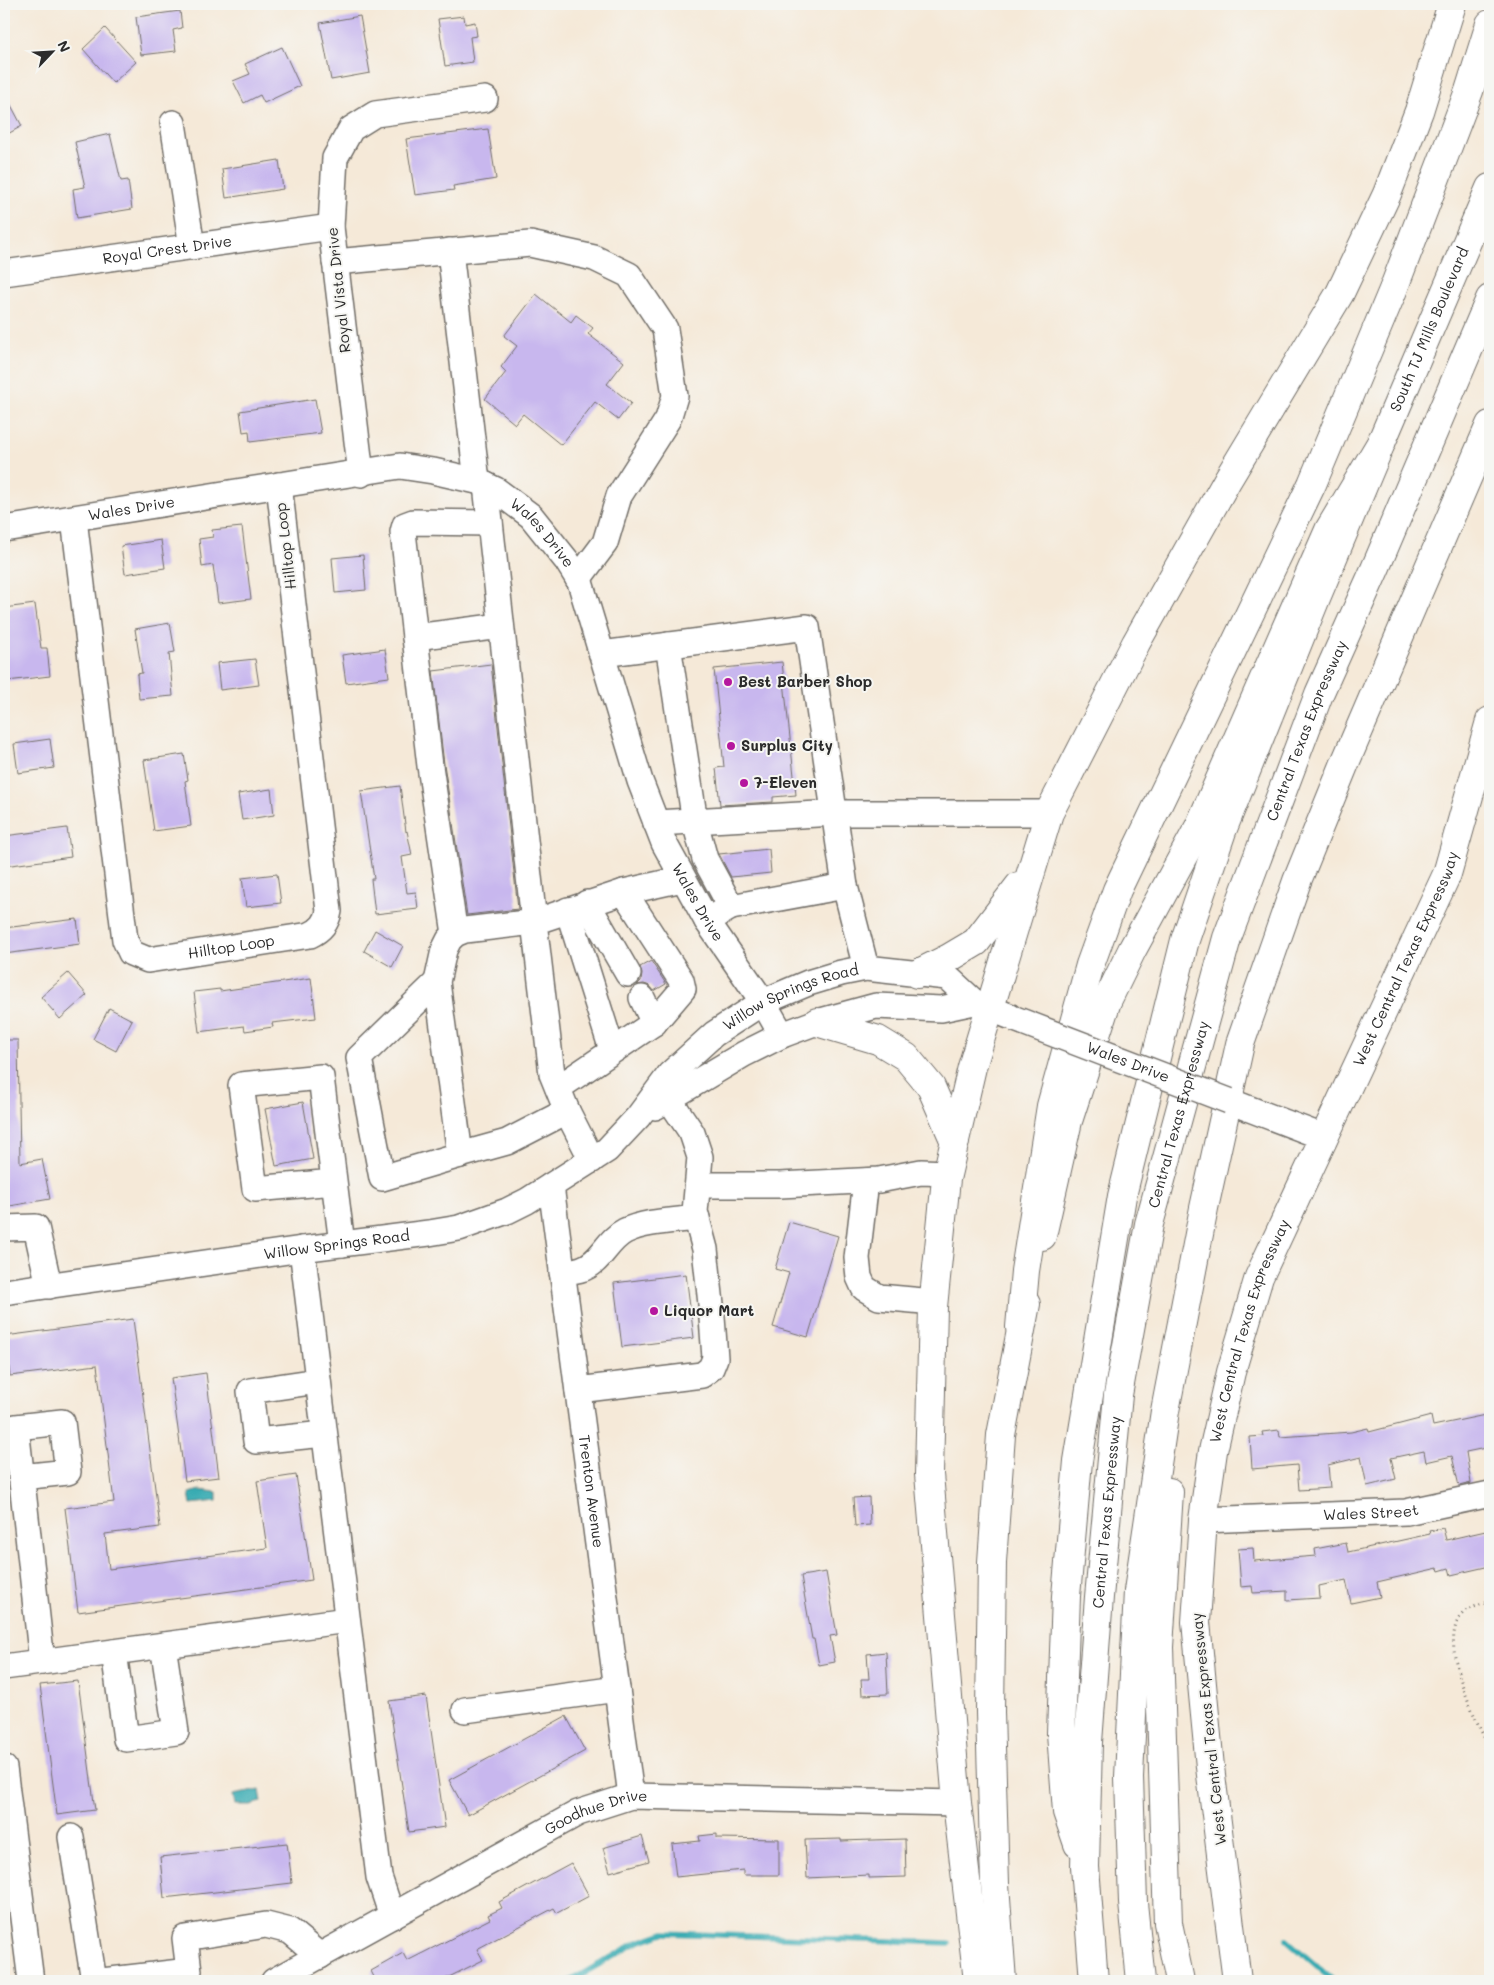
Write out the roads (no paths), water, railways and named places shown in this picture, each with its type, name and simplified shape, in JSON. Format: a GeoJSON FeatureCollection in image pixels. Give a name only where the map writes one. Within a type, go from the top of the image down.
{"type":"FeatureCollection","features":[{"type":"Feature","properties":{"kind":"main road"},"geometry":{"type":"LineString","coordinates":[[978,1981],[957,1803],[929,1474],[934,1302],[948,1173],[972,1067],[982,1005],[1030,873],[1049,813],[1136,643],[1218,496],[1340,292],[1386,194],[1408,139],[1422,102],[1452,4]]}},
{"type":"Feature","properties":{"kind":"main road"},"geometry":{"type":"LineString","coordinates":[[1020,1327],[1024,1271],[1051,1106],[1090,965],[1117,890],[1312,484],[1400,272],[1469,91],[1490,24]]}},
{"type":"Feature","properties":{"kind":"main road","name":"South TJ Mills Boulevard"},"geometry":{"type":"LineString","coordinates":[[1381,443],[1490,188]]}},
{"type":"Feature","properties":{"kind":"main road","name":"Central Texas Expressway"},"geometry":{"type":"LineString","coordinates":[[1094,1981],[1085,1867],[1088,1742],[1098,1597],[1118,1395],[1149,1224],[1227,938],[1319,694],[1375,569],[1490,299]]}},
{"type":"Feature","properties":{"kind":"main road"},"geometry":{"type":"LineString","coordinates":[[1141,1981],[1132,1903],[1129,1777],[1138,1591],[1165,1411],[1204,1208],[1240,1044],[1304,863],[1490,425]]}},
{"type":"Feature","properties":{"kind":"main road"},"geometry":{"type":"LineString","coordinates":[[1002,1981],[995,1884],[990,1712],[992,1562],[1001,1435],[1020,1327],[1068,1121],[1108,1001],[1132,950],[1199,827],[1329,530],[1381,443]]}},
{"type":"Feature","properties":{"kind":"main road"},"geometry":{"type":"LineString","coordinates":[[1085,1867],[1067,1812],[1061,1733],[1066,1596],[1078,1461],[1122,1196],[1185,940],[1222,831],[1381,443]]}},
{"type":"Feature","properties":{"kind":"main road","name":"West Central Texas Expressway"},"geometry":{"type":"LineString","coordinates":[[1237,1981],[1210,1767],[1196,1622],[1203,1520],[1217,1433],[1231,1372],[1259,1277],[1447,874],[1490,721]]}},
{"type":"Feature","properties":{"kind":"main road"},"geometry":{"type":"LineString","coordinates":[[917,974],[976,942],[1030,873]]}},
{"type":"Feature","properties":{"kind":"main road"},"geometry":{"type":"LineString","coordinates":[[817,1022],[878,1040],[906,1058],[931,1086],[955,1142]]}},
{"type":"Feature","properties":{"kind":"main road"},"geometry":{"type":"LineString","coordinates":[[1180,1331],[1159,1647],[1168,1923],[1180,1981]]}},
{"type":"Feature","properties":{"kind":"street","name":"Royal Vista Drive"},"geometry":{"type":"LineString","coordinates":[[361,474],[331,227],[336,158],[351,129],[375,114],[485,99]]}},
{"type":"Feature","properties":{"kind":"street"},"geometry":{"type":"LineString","coordinates":[[173,123],[192,247]]}},
{"type":"Feature","properties":{"kind":"street","name":"Royal Crest Drive"},"geometry":{"type":"LineString","coordinates":[[4,273],[331,227]]}},
{"type":"Feature","properties":{"kind":"street"},"geometry":{"type":"LineString","coordinates":[[335,262],[530,244],[594,258],[629,275],[665,329],[675,396],[668,419],[619,496],[605,543],[578,578]]}},
{"type":"Feature","properties":{"kind":"street"},"geometry":{"type":"LineString","coordinates":[[450,252],[481,483],[490,523],[549,1058],[552,1074],[592,1160]]}},
{"type":"Feature","properties":{"kind":"street","name":"Wales Drive"},"geometry":{"type":"LineString","coordinates":[[4,529],[279,485],[361,474],[400,466],[433,471],[481,483],[496,490],[531,516],[578,578],[640,781],[656,823],[682,879],[707,921],[763,1002],[782,1035]]}},
{"type":"Feature","properties":{"kind":"street","name":"Hilltop Loop"},"geometry":{"type":"LineString","coordinates":[[74,519],[125,940],[131,953],[148,960],[310,935],[317,932],[328,920],[329,911],[279,485]]}},
{"type":"Feature","properties":{"kind":"street"},"geometry":{"type":"LineString","coordinates":[[455,934],[430,766],[403,532],[405,525],[412,522],[490,523]]}},
{"type":"Feature","properties":{"kind":"street"},"geometry":{"type":"LineString","coordinates":[[415,637],[501,626]]}},
{"type":"Feature","properties":{"kind":"street"},"geometry":{"type":"LineString","coordinates":[[602,654],[807,627],[845,886],[866,968]]}},
{"type":"Feature","properties":{"kind":"street"},"geometry":{"type":"LineString","coordinates":[[668,645],[695,822],[705,859],[731,907]]}},
{"type":"Feature","properties":{"kind":"street"},"geometry":{"type":"LineString","coordinates":[[656,823],[835,813],[1049,813]]}},
{"type":"Feature","properties":{"kind":"street"},"geometry":{"type":"LineString","coordinates":[[460,1155],[437,982],[444,950],[449,940],[455,934],[465,930],[534,922],[624,892],[682,879]]}},
{"type":"Feature","properties":{"kind":"street"},"geometry":{"type":"LineString","coordinates":[[707,921],[731,907],[845,886]]}},
{"type":"Feature","properties":{"kind":"street"},"geometry":{"type":"LineString","coordinates":[[558,1088],[654,1023],[683,989],[681,980],[624,892]]}},
{"type":"Feature","properties":{"kind":"street"},"geometry":{"type":"LineString","coordinates":[[578,907],[628,974]]}},
{"type":"Feature","properties":{"kind":"street"},"geometry":{"type":"LineString","coordinates":[[578,907],[612,1050]]}},
{"type":"Feature","properties":{"kind":"street","name":"Willow Springs Road"},"geometry":{"type":"LineString","coordinates":[[4,1292],[459,1228],[507,1211],[551,1186],[607,1150],[638,1117],[670,1074],[714,1034],[763,1002],[808,983],[841,973],[866,968],[947,977],[982,1005]]}},
{"type":"Feature","properties":{"kind":"street"},"geometry":{"type":"LineString","coordinates":[[437,982],[359,1058],[382,1178],[507,1142],[568,1111]]}},
{"type":"Feature","properties":{"kind":"street"},"geometry":{"type":"LineString","coordinates":[[642,998],[654,1023]]}},
{"type":"Feature","properties":{"kind":"street","name":"Wales Drive"},"geometry":{"type":"LineString","coordinates":[[982,1005],[1323,1137]]}},
{"type":"Feature","properties":{"kind":"street","name":"Willow Springs Road"},"geometry":{"type":"LineString","coordinates":[[638,1117],[744,1054],[782,1035],[817,1022],[876,1006],[941,1009],[982,1005]]}},
{"type":"Feature","properties":{"kind":"street"},"geometry":{"type":"LineString","coordinates":[[334,1182],[255,1189],[241,1085],[321,1077],[342,1244]]}},
{"type":"Feature","properties":{"kind":"street"},"geometry":{"type":"LineString","coordinates":[[578,1390],[702,1375],[711,1368],[715,1358],[705,1249],[697,1218],[696,1202],[700,1157],[697,1143],[692,1133],[669,1099]]}},
{"type":"Feature","properties":{"kind":"street"},"geometry":{"type":"LineString","coordinates":[[699,1185],[780,1185],[866,1181],[921,1172],[948,1173]]}},
{"type":"Feature","properties":{"kind":"street"},"geometry":{"type":"LineString","coordinates":[[866,1181],[857,1258],[859,1277],[864,1288],[879,1297],[934,1302]]}},
{"type":"Feature","properties":{"kind":"street","name":"Trenton Avenue"},"geometry":{"type":"LineString","coordinates":[[551,1186],[631,1796]]}},
{"type":"Feature","properties":{"kind":"street"},"geometry":{"type":"LineString","coordinates":[[562,1272],[586,1267],[600,1256],[613,1239],[625,1231],[646,1225],[697,1218]]}},
{"type":"Feature","properties":{"kind":"street"},"geometry":{"type":"LineString","coordinates":[[4,1228],[36,1227],[49,1286]]}},
{"type":"Feature","properties":{"kind":"street"},"geometry":{"type":"LineString","coordinates":[[302,1249],[379,1877],[392,1916]]}},
{"type":"Feature","properties":{"kind":"street"},"geometry":{"type":"LineString","coordinates":[[318,1381],[250,1391],[256,1441],[324,1434]]}},
{"type":"Feature","properties":{"kind":"street"},"geometry":{"type":"LineString","coordinates":[[21,1477],[42,1662]]}},
{"type":"Feature","properties":{"kind":"street","name":"Wales Street"},"geometry":{"type":"LineString","coordinates":[[1203,1520],[1406,1512],[1490,1494]]}},
{"type":"Feature","properties":{"kind":"street"},"geometry":{"type":"LineString","coordinates":[[4,1667],[347,1620]]}},
{"type":"Feature","properties":{"kind":"street"},"geometry":{"type":"LineString","coordinates":[[114,1652],[126,1739],[176,1732],[163,1645]]}},
{"type":"Feature","properties":{"kind":"street"},"geometry":{"type":"LineString","coordinates":[[466,1710],[617,1689]]}},
{"type":"Feature","properties":{"kind":"street"},"geometry":{"type":"LineString","coordinates":[[4,1768],[31,1981]]}},
{"type":"Feature","properties":{"kind":"street","name":"Goodhue Drive"},"geometry":{"type":"LineString","coordinates":[[274,1981],[578,1813],[631,1796],[957,1803]]}},
{"type":"Feature","properties":{"kind":"street"},"geometry":{"type":"LineString","coordinates":[[71,1837],[94,1981]]}},
{"type":"Feature","properties":{"kind":"street"},"geometry":{"type":"LineString","coordinates":[[102,1981],[189,1971],[185,1938],[266,1925],[290,1931],[320,1956]]}},
{"type":"Feature","properties":{"kind":"water"},"geometry":{"type":"Polygon","coordinates":[[[200,1490],[217,1492],[217,1501],[191,1504],[189,1493],[200,1490]]]}},
{"type":"Feature","properties":{"kind":"water"},"geometry":{"type":"Polygon","coordinates":[[[260,1790],[262,1802],[250,1805],[235,1805],[233,1795],[260,1790]]]}},
{"type":"Feature","properties":{"kind":"waterway"},"geometry":{"type":"LineString","coordinates":[[570,1981],[638,1942],[664,1933],[949,1943]]}},
{"type":"Feature","properties":{"kind":"waterway"},"geometry":{"type":"LineString","coordinates":[[1287,1940],[1334,1981]]}},
{"type":"Feature","properties":{"kind":"place","name":"Best Barber Shop"},"geometry":{"type":"Point","coordinates":[728,682]}},
{"type":"Feature","properties":{"kind":"place","name":"Surplus City"},"geometry":{"type":"Point","coordinates":[731,746]}},
{"type":"Feature","properties":{"kind":"place","name":"7-Eleven"},"geometry":{"type":"Point","coordinates":[744,783]}},
{"type":"Feature","properties":{"kind":"place","name":"Liquor Mart"},"geometry":{"type":"Point","coordinates":[654,1311]}}]}
